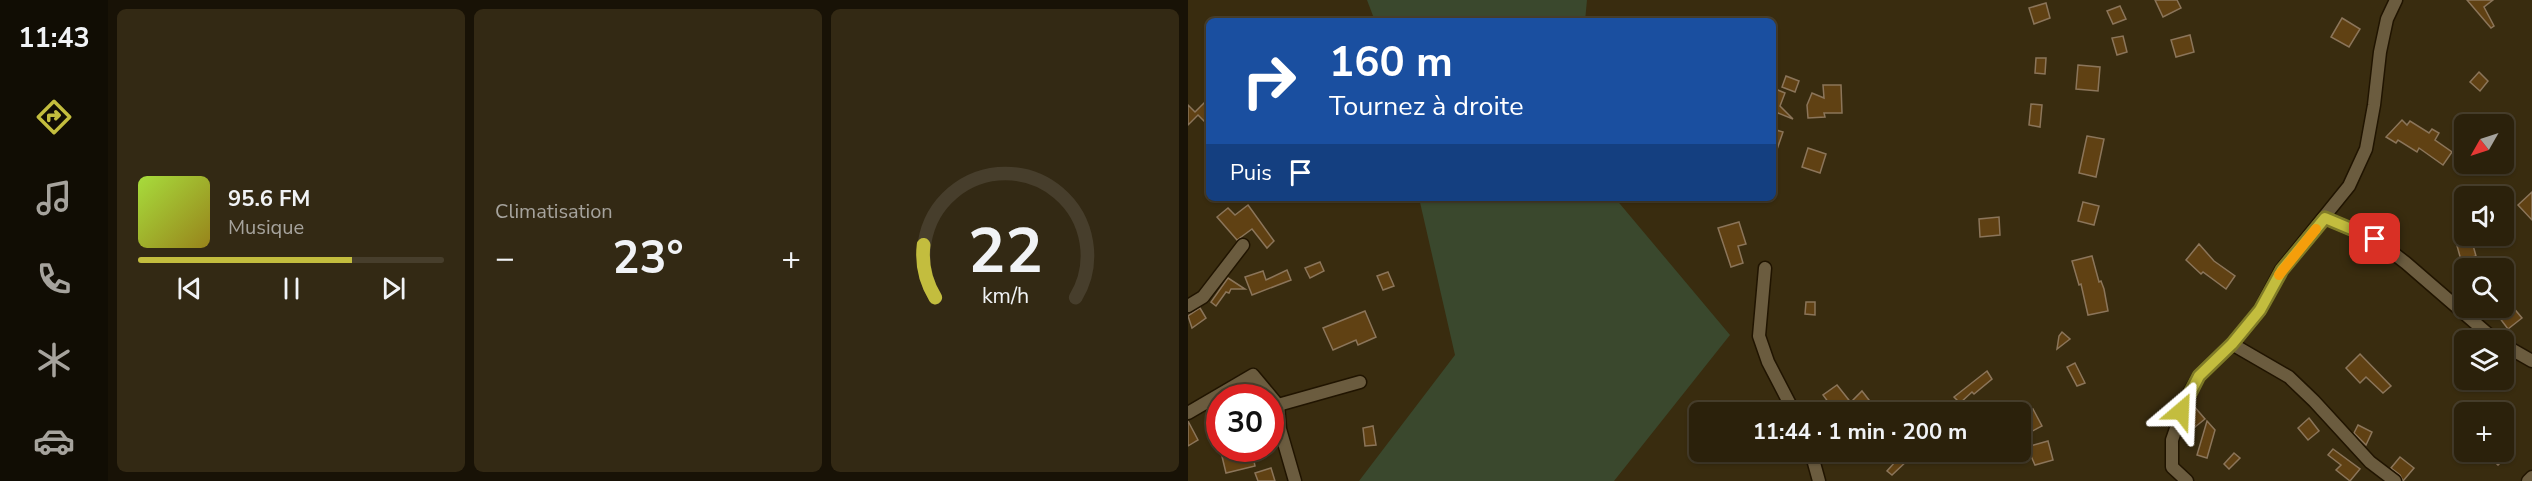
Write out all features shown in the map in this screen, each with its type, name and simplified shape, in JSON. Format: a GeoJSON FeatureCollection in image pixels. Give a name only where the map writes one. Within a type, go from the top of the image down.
{"type":"FeatureCollection","features":[{"type":"Feature","properties":{"kind":"street"},"geometry":{"type":"LineString","coordinates":[[2187,481],[2172,467],[2172,440],[2181,411],[2199,376],[2232,344],[2260,310],[2282,270],[2349,186],[2366,149],[2380,52],[2387,19],[2396,0]]}},
{"type":"Feature","properties":{"kind":"street"},"geometry":{"type":"LineString","coordinates":[[2325,218],[2375,239],[2483,330]]}},
{"type":"Feature","properties":{"kind":"street"},"geometry":{"type":"LineString","coordinates":[[1188,306],[1203,297],[1243,245]]}},
{"type":"Feature","properties":{"kind":"street"},"geometry":{"type":"LineString","coordinates":[[1764,268],[1759,336],[1768,362],[1789,402]]}},
{"type":"Feature","properties":{"kind":"street"},"geometry":{"type":"LineString","coordinates":[[2232,344],[2289,377],[2314,400],[2370,462],[2395,481]]}},
{"type":"Feature","properties":{"kind":"street"},"geometry":{"type":"LineString","coordinates":[[2514,351],[2532,361]]}},
{"type":"Feature","properties":{"kind":"street"},"geometry":{"type":"LineString","coordinates":[[1236,384],[1253,375],[1260,384]]}},
{"type":"Feature","properties":{"kind":"street"},"geometry":{"type":"LineString","coordinates":[[1284,403],[1360,382]]}},
{"type":"Feature","properties":{"kind":"street"},"geometry":{"type":"LineString","coordinates":[[1190,409],[1206,400]]}},
{"type":"Feature","properties":{"kind":"street"},"geometry":{"type":"LineString","coordinates":[[1284,444],[1294,481]]}},
{"type":"Feature","properties":{"kind":"street"},"geometry":{"type":"LineString","coordinates":[[1814,462],[1819,481]]}},
{"type":"Feature","properties":{"kind":"street"},"geometry":{"type":"LineString","coordinates":[[2528,481],[2532,477]]}},
{"type":"Feature","properties":{"kind":"green space"},"geometry":{"type":"Polygon","coordinates":[[[1367,0],[1587,0],[1585,18],[1374,18],[1367,0]]]}},
{"type":"Feature","properties":{"kind":"green space"},"geometry":{"type":"Polygon","coordinates":[[[1420,201],[1618,201],[1730,335],[1614,481],[1359,481],[1455,355],[1420,201]]]}},
{"type":"Feature","properties":{"kind":"building"},"geometry":{"type":"Polygon","coordinates":[[[2155,0],[2177,0],[2181,8],[2163,17],[2155,0]]]}},
{"type":"Feature","properties":{"kind":"building"},"geometry":{"type":"Polygon","coordinates":[[[2467,0],[2493,0],[2484,7],[2494,26],[2491,28],[2467,0]]]}},
{"type":"Feature","properties":{"kind":"building"},"geometry":{"type":"Polygon","coordinates":[[[2046,3],[2050,18],[2034,24],[2029,8],[2046,3]]]}},
{"type":"Feature","properties":{"kind":"building"},"geometry":{"type":"Polygon","coordinates":[[[2120,6],[2126,19],[2113,24],[2107,11],[2120,6]]]}},
{"type":"Feature","properties":{"kind":"building"},"geometry":{"type":"Polygon","coordinates":[[[2342,18],[2360,29],[2349,47],[2331,37],[2342,18]]]}},
{"type":"Feature","properties":{"kind":"building"},"geometry":{"type":"Polygon","coordinates":[[[2190,35],[2194,52],[2176,57],[2171,40],[2190,35]]]}},
{"type":"Feature","properties":{"kind":"building"},"geometry":{"type":"Polygon","coordinates":[[[2123,36],[2127,52],[2117,55],[2112,38],[2123,36]]]}},
{"type":"Feature","properties":{"kind":"building"},"geometry":{"type":"Polygon","coordinates":[[[2036,58],[2046,58],[2045,74],[2035,73],[2036,58]]]}},
{"type":"Feature","properties":{"kind":"building"},"geometry":{"type":"Polygon","coordinates":[[[2078,65],[2100,67],[2098,91],[2076,89],[2078,65]]]}},
{"type":"Feature","properties":{"kind":"building"},"geometry":{"type":"Polygon","coordinates":[[[2479,72],[2488,81],[2480,91],[2470,82],[2479,72]]]}},
{"type":"Feature","properties":{"kind":"building"},"geometry":{"type":"Polygon","coordinates":[[[1786,76],[1799,81],[1795,92],[1782,87],[1786,76]]]}},
{"type":"Feature","properties":{"kind":"building"},"geometry":{"type":"Polygon","coordinates":[[[1823,85],[1841,85],[1842,113],[1824,113],[1825,117],[1808,118],[1807,105],[1812,93],[1824,98],[1823,85]]]}},
{"type":"Feature","properties":{"kind":"building"},"geometry":{"type":"Polygon","coordinates":[[[1776,89],[1785,93],[1780,106],[1793,119],[1778,113],[1776,117],[1776,89]]]}},
{"type":"Feature","properties":{"kind":"building"},"geometry":{"type":"Polygon","coordinates":[[[1204,103],[1206,119],[1204,121],[1198,115],[1188,125],[1188,105],[1195,112],[1204,103]]]}},
{"type":"Feature","properties":{"kind":"building"},"geometry":{"type":"Polygon","coordinates":[[[2031,104],[2042,105],[2040,127],[2029,125],[2031,104]]]}},
{"type":"Feature","properties":{"kind":"building"},"geometry":{"type":"Polygon","coordinates":[[[2402,120],[2407,125],[2410,121],[2429,133],[2432,129],[2439,133],[2435,140],[2452,152],[2443,165],[2419,148],[2417,152],[2398,140],[2396,143],[2386,137],[2402,120]]]}},
{"type":"Feature","properties":{"kind":"building"},"geometry":{"type":"Polygon","coordinates":[[[1776,130],[1783,132],[1776,152],[1776,130]]]}},
{"type":"Feature","properties":{"kind":"building"},"geometry":{"type":"Polygon","coordinates":[[[2087,136],[2104,139],[2096,177],[2079,173],[2087,136]]]}},
{"type":"Feature","properties":{"kind":"building"},"geometry":{"type":"Polygon","coordinates":[[[1808,148],[1826,154],[1820,173],[1802,167],[1808,148]]]}},
{"type":"Feature","properties":{"kind":"building"},"geometry":{"type":"Polygon","coordinates":[[[2532,192],[2532,220],[2518,205],[2532,192]]]}},
{"type":"Feature","properties":{"kind":"building"},"geometry":{"type":"Polygon","coordinates":[[[2083,202],[2099,206],[2094,225],[2078,221],[2083,202]]]}},
{"type":"Feature","properties":{"kind":"building"},"geometry":{"type":"Polygon","coordinates":[[[1248,205],[1274,241],[1267,248],[1252,229],[1237,240],[1217,217],[1228,208],[1235,215],[1248,205]]]}},
{"type":"Feature","properties":{"kind":"building"},"geometry":{"type":"Polygon","coordinates":[[[1999,217],[2000,235],[1980,237],[1979,219],[1999,217]]]}},
{"type":"Feature","properties":{"kind":"building"},"geometry":{"type":"Polygon","coordinates":[[[1739,222],[1746,244],[1738,246],[1743,263],[1731,267],[1718,228],[1739,222]]]}},
{"type":"Feature","properties":{"kind":"building"},"geometry":{"type":"Polygon","coordinates":[[[2199,244],[2214,261],[2235,276],[2226,289],[2203,272],[2201,274],[2186,260],[2199,244]]]}},
{"type":"Feature","properties":{"kind":"building"},"geometry":{"type":"Polygon","coordinates":[[[2457,246],[2473,246],[2476,256],[2460,258],[2457,246]]]}},
{"type":"Feature","properties":{"kind":"building"},"geometry":{"type":"Polygon","coordinates":[[[2092,256],[2099,282],[2101,281],[2104,289],[2108,311],[2088,315],[2081,284],[2079,285],[2072,261],[2092,256]]]}},
{"type":"Feature","properties":{"kind":"building"},"geometry":{"type":"Polygon","coordinates":[[[1320,262],[1324,271],[1310,278],[1305,268],[1320,262]]]}},
{"type":"Feature","properties":{"kind":"building"},"geometry":{"type":"Polygon","coordinates":[[[1287,270],[1291,280],[1252,295],[1245,277],[1263,271],[1266,280],[1287,270]]]}},
{"type":"Feature","properties":{"kind":"building"},"geometry":{"type":"Polygon","coordinates":[[[1388,272],[1394,286],[1383,290],[1377,276],[1388,272]]]}},
{"type":"Feature","properties":{"kind":"building"},"geometry":{"type":"Polygon","coordinates":[[[1228,278],[1245,289],[1231,289],[1216,306],[1211,302],[1228,278]]]}},
{"type":"Feature","properties":{"kind":"building"},"geometry":{"type":"Polygon","coordinates":[[[1806,302],[1815,302],[1815,315],[1805,314],[1806,302]]]}},
{"type":"Feature","properties":{"kind":"building"},"geometry":{"type":"Polygon","coordinates":[[[1200,308],[1206,318],[1192,328],[1188,316],[1200,308]]]}},
{"type":"Feature","properties":{"kind":"building"},"geometry":{"type":"Polygon","coordinates":[[[2514,308],[2522,318],[2508,329],[2500,318],[2514,318],[2514,308]]]}},
{"type":"Feature","properties":{"kind":"building"},"geometry":{"type":"Polygon","coordinates":[[[1365,311],[1376,337],[1358,345],[1356,340],[1333,350],[1323,328],[1365,311]]]}},
{"type":"Feature","properties":{"kind":"building"},"geometry":{"type":"Polygon","coordinates":[[[2062,332],[2070,339],[2057,349],[2059,336],[2062,332]]]}},
{"type":"Feature","properties":{"kind":"building"},"geometry":{"type":"Polygon","coordinates":[[[2360,354],[2391,386],[2383,393],[2366,377],[2360,383],[2346,368],[2360,354]]]}},
{"type":"Feature","properties":{"kind":"building"},"geometry":{"type":"Polygon","coordinates":[[[2075,363],[2085,383],[2077,386],[2067,367],[2075,363]]]}},
{"type":"Feature","properties":{"kind":"building"},"geometry":{"type":"Polygon","coordinates":[[[1987,371],[1992,379],[1961,402],[1954,397],[1987,371]]]}},
{"type":"Feature","properties":{"kind":"building"},"geometry":{"type":"Polygon","coordinates":[[[1837,385],[1850,402],[1828,402],[1823,395],[1837,385]]]}},
{"type":"Feature","properties":{"kind":"building"},"geometry":{"type":"Polygon","coordinates":[[[1862,391],[1869,400],[1867,402],[1851,402],[1862,391]]]}},
{"type":"Feature","properties":{"kind":"building"},"geometry":{"type":"Polygon","coordinates":[[[2193,405],[2205,419],[2195,427],[2188,418],[2193,405]]]}},
{"type":"Feature","properties":{"kind":"building"},"geometry":{"type":"Polygon","coordinates":[[[2033,409],[2042,426],[2031,432],[2031,410],[2033,409]]]}},
{"type":"Feature","properties":{"kind":"building"},"geometry":{"type":"Polygon","coordinates":[[[2309,418],[2319,431],[2308,440],[2298,428],[2309,418]]]}},
{"type":"Feature","properties":{"kind":"building"},"geometry":{"type":"Polygon","coordinates":[[[1188,421],[1198,440],[1188,446],[1188,421]]]}},
{"type":"Feature","properties":{"kind":"building"},"geometry":{"type":"Polygon","coordinates":[[[2207,421],[2215,430],[2207,458],[2197,455],[2207,421]]]}},
{"type":"Feature","properties":{"kind":"building"},"geometry":{"type":"Polygon","coordinates":[[[2358,425],[2372,432],[2366,445],[2354,433],[2358,425]]]}},
{"type":"Feature","properties":{"kind":"building"},"geometry":{"type":"Polygon","coordinates":[[[1373,426],[1376,445],[1365,446],[1363,428],[1373,426]]]}},
{"type":"Feature","properties":{"kind":"building"},"geometry":{"type":"Polygon","coordinates":[[[2048,441],[2053,460],[2035,465],[2031,456],[2031,446],[2048,441]]]}},
{"type":"Feature","properties":{"kind":"building"},"geometry":{"type":"Polygon","coordinates":[[[2333,449],[2360,469],[2350,481],[2336,470],[2341,465],[2328,455],[2333,449]]]}},
{"type":"Feature","properties":{"kind":"building"},"geometry":{"type":"Polygon","coordinates":[[[2234,453],[2240,458],[2229,469],[2224,464],[2234,453]]]}},
{"type":"Feature","properties":{"kind":"building"},"geometry":{"type":"Polygon","coordinates":[[[2400,457],[2414,468],[2403,481],[2400,475],[2391,468],[2400,457]]]}},
{"type":"Feature","properties":{"kind":"building"},"geometry":{"type":"Polygon","coordinates":[[[1223,462],[1254,462],[1255,466],[1226,473],[1223,462]]]}},
{"type":"Feature","properties":{"kind":"building"},"geometry":{"type":"Polygon","coordinates":[[[1895,462],[1906,462],[1892,475],[1887,471],[1895,462]]]}},
{"type":"Feature","properties":{"kind":"building"},"geometry":{"type":"Polygon","coordinates":[[[1271,468],[1275,481],[1258,481],[1255,473],[1271,468]]]}},
{"type":"Feature","properties":{"kind":"slow traffic"},"geometry":{"type":"LineString","coordinates":[[2279,275],[2316,229]]}},
{"type":"Feature","properties":{"kind":"route"},"geometry":{"type":"LineString","coordinates":[[2181,411],[2199,376],[2232,344],[2260,310],[2282,270],[2325,218],[2375,239]]}}]}
